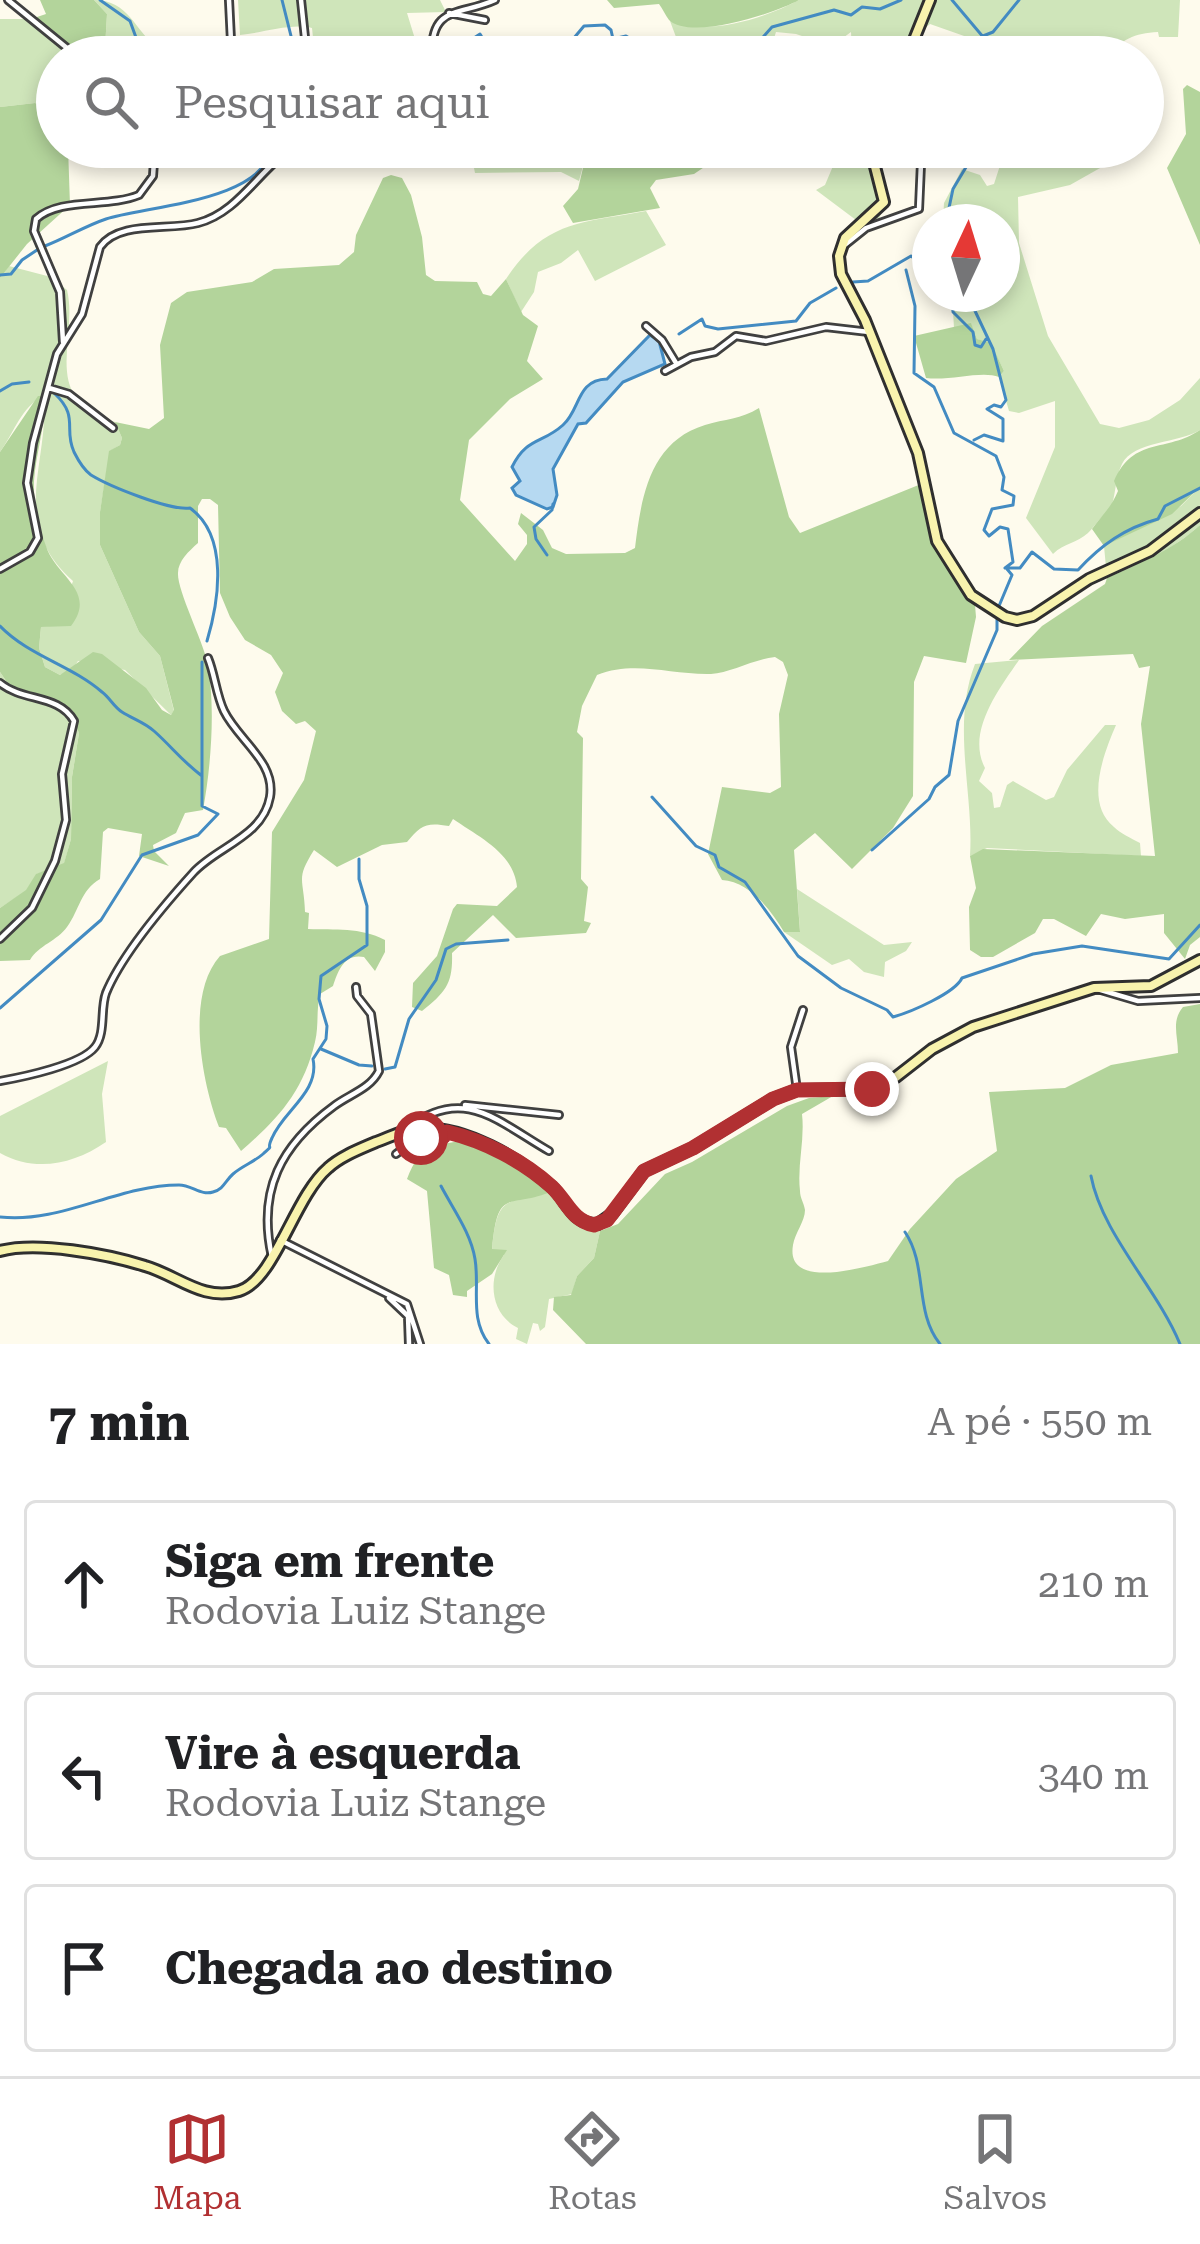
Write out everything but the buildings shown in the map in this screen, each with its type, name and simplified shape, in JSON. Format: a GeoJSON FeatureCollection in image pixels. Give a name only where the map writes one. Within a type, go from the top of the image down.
{"type":"FeatureCollection","features":[{"type":"Feature","properties":{"kind":"street"},"geometry":{"type":"LineString","coordinates":[[8,0],[52,36]]}},
{"type":"Feature","properties":{"kind":"street"},"geometry":{"type":"LineString","coordinates":[[229,0],[231,36]]}},
{"type":"Feature","properties":{"kind":"street"},"geometry":{"type":"LineString","coordinates":[[302,0],[305,36]]}},
{"type":"Feature","properties":{"kind":"street"},"geometry":{"type":"LineString","coordinates":[[436,36],[437,25],[449,13],[495,0]]}},
{"type":"Feature","properties":{"kind":"street"},"geometry":{"type":"LineString","coordinates":[[916,36],[931,0]]}},
{"type":"Feature","properties":{"kind":"street"},"geometry":{"type":"LineString","coordinates":[[449,13],[485,20]]}},
{"type":"Feature","properties":{"kind":"street"},"geometry":{"type":"LineString","coordinates":[[63,343],[60,292],[34,231],[36,219],[57,208],[106,205],[140,195],[154,168]]}},
{"type":"Feature","properties":{"kind":"street"},"geometry":{"type":"LineString","coordinates":[[0,569],[30,552],[38,538],[27,483],[63,343],[82,314],[95,259],[107,238],[121,230],[146,231],[206,220],[234,202],[267,168]]}},
{"type":"Feature","properties":{"kind":"street"},"geometry":{"type":"LineString","coordinates":[[875,168],[884,202],[849,231],[842,248],[841,274],[870,332],[922,466],[937,541],[970,595],[1017,620],[1033,616],[1064,594],[1150,551],[1200,513]]}},
{"type":"Feature","properties":{"kind":"street"},"geometry":{"type":"LineString","coordinates":[[842,248],[866,228],[919,209],[922,168]]}},
{"type":"Feature","properties":{"kind":"street"},"geometry":{"type":"LineString","coordinates":[[646,326],[677,363]]}},
{"type":"Feature","properties":{"kind":"street"},"geometry":{"type":"LineString","coordinates":[[665,371],[715,352],[736,336],[766,341],[826,327],[870,332]]}},
{"type":"Feature","properties":{"kind":"street"},"geometry":{"type":"LineString","coordinates":[[49,388],[69,394],[113,428]]}},
{"type":"Feature","properties":{"kind":"street"},"geometry":{"type":"LineString","coordinates":[[0,1081],[42,1071],[93,1049],[100,1037],[104,999],[121,966],[197,868],[233,846],[267,807],[271,790],[265,763],[226,715],[208,658]]}},
{"type":"Feature","properties":{"kind":"street"},"geometry":{"type":"LineString","coordinates":[[0,683],[19,695],[55,703],[68,710],[74,721],[62,774],[66,820],[56,861],[32,908],[0,939]]}},
{"type":"Feature","properties":{"kind":"street"},"geometry":{"type":"LineString","coordinates":[[403,1132],[422,1128],[482,1143],[518,1163],[556,1191],[578,1219],[594,1225],[607,1220],[644,1171],[693,1148],[773,1099],[797,1090],[872,1089],[954,1035],[1094,988],[1151,986],[1200,960]]}},
{"type":"Feature","properties":{"kind":"street"},"geometry":{"type":"LineString","coordinates":[[272,1257],[268,1227],[277,1165],[320,1117],[370,1084],[380,1071],[371,1014],[356,987]]}},
{"type":"Feature","properties":{"kind":"street"},"geometry":{"type":"LineString","coordinates":[[1094,988],[1138,1001],[1200,998]]}},
{"type":"Feature","properties":{"kind":"street"},"geometry":{"type":"LineString","coordinates":[[797,1090],[791,1047],[803,1010]]}},
{"type":"Feature","properties":{"kind":"street"},"geometry":{"type":"LineString","coordinates":[[0,1251],[25,1247],[125,1261],[155,1269],[199,1291],[225,1294],[259,1280],[298,1207],[328,1168],[442,1108],[497,1105],[559,1115]]}},
{"type":"Feature","properties":{"kind":"street"},"geometry":{"type":"LineString","coordinates":[[460,1106],[484,1113],[549,1151]]}},
{"type":"Feature","properties":{"kind":"street"},"geometry":{"type":"LineString","coordinates":[[396,1154],[415,1140],[443,1137],[447,1132]]}},
{"type":"Feature","properties":{"kind":"street"},"geometry":{"type":"LineString","coordinates":[[280,1240],[407,1304],[420,1344]]}},
{"type":"Feature","properties":{"kind":"street"},"geometry":{"type":"LineString","coordinates":[[376,1289],[408,1316],[409,1344]]}},
{"type":"Feature","properties":{"kind":"green space"},"geometry":{"type":"Polygon","coordinates":[[[40,0],[94,0],[107,14],[106,36],[50,36],[31,19],[46,14],[40,0]]]}},
{"type":"Feature","properties":{"kind":"green space"},"geometry":{"type":"Polygon","coordinates":[[[94,0],[123,10],[146,36],[106,36],[107,14],[94,0]]]}},
{"type":"Feature","properties":{"kind":"green space"},"geometry":{"type":"Polygon","coordinates":[[[238,0],[440,0],[446,12],[407,13],[414,36],[313,36],[312,28],[304,27],[240,35],[238,0]]]}},
{"type":"Feature","properties":{"kind":"green space"},"geometry":{"type":"Polygon","coordinates":[[[607,0],[799,0],[754,18],[695,28],[669,20],[659,4],[614,8],[607,0]]]}},
{"type":"Feature","properties":{"kind":"green space"},"geometry":{"type":"Polygon","coordinates":[[[799,0],[1180,0],[1178,37],[1159,36],[1158,32],[964,36],[930,24],[918,36],[776,32],[775,36],[676,36],[670,21],[718,26],[799,0]]]}},
{"type":"Feature","properties":{"kind":"green space"},"geometry":{"type":"Polygon","coordinates":[[[0,19],[31,19],[51,36],[36,36],[36,103],[0,107],[0,19]]]}},
{"type":"Feature","properties":{"kind":"green space"},"geometry":{"type":"Polygon","coordinates":[[[1187,85],[1200,92],[1200,245],[1167,168],[1186,134],[1183,89],[1187,85]]]}},
{"type":"Feature","properties":{"kind":"green space"},"geometry":{"type":"Polygon","coordinates":[[[36,103],[36,168],[69,168],[70,205],[27,244],[0,278],[0,107],[36,103]]]}},
{"type":"Feature","properties":{"kind":"green space"},"geometry":{"type":"Polygon","coordinates":[[[474,168],[582,168],[579,181],[561,172],[475,173],[474,168]]]}},
{"type":"Feature","properties":{"kind":"green space"},"geometry":{"type":"Polygon","coordinates":[[[583,168],[703,168],[694,174],[656,180],[650,188],[660,208],[573,223],[563,206],[578,189],[583,168]]]}},
{"type":"Feature","properties":{"kind":"green space"},"geometry":{"type":"Polygon","coordinates":[[[832,168],[881,168],[888,194],[879,219],[864,226],[816,190],[825,185],[832,168]]]}},
{"type":"Feature","properties":{"kind":"green space"},"geometry":{"type":"Polygon","coordinates":[[[999,168],[1100,168],[1070,185],[1018,197],[1018,204],[944,204],[962,169],[980,175],[987,186],[994,184],[999,168]]]}},
{"type":"Feature","properties":{"kind":"green space"},"geometry":{"type":"Polygon","coordinates":[[[383,178],[402,178],[411,195],[426,275],[435,281],[477,282],[483,294],[491,296],[506,279],[523,315],[538,326],[527,361],[543,379],[510,399],[469,440],[460,500],[515,561],[527,544],[527,535],[518,524],[521,513],[543,530],[552,548],[566,554],[625,553],[635,548],[651,474],[671,444],[705,425],[759,408],[789,517],[800,533],[926,482],[940,543],[963,578],[976,617],[966,663],[924,656],[914,682],[913,796],[893,828],[852,869],[815,833],[794,850],[800,932],[784,932],[750,891],[722,880],[708,854],[722,787],[770,793],[781,787],[779,714],[788,675],[775,657],[711,674],[639,668],[597,675],[582,706],[577,732],[583,738],[581,879],[588,887],[584,921],[591,923],[586,933],[516,938],[493,915],[452,953],[446,986],[422,1011],[412,1007],[413,983],[437,956],[453,909],[457,904],[497,906],[517,887],[509,865],[494,847],[453,819],[449,826],[425,826],[407,842],[382,845],[337,867],[314,850],[302,879],[308,929],[366,933],[385,940],[385,952],[375,971],[364,957],[347,960],[333,986],[320,994],[315,1042],[304,1076],[278,1116],[241,1151],[226,1128],[219,1127],[207,1087],[200,1040],[203,993],[220,956],[269,939],[272,832],[304,780],[316,731],[305,721],[296,724],[282,711],[275,692],[283,673],[271,655],[245,640],[230,617],[220,593],[218,505],[202,499],[198,543],[182,560],[178,573],[210,678],[211,736],[203,810],[185,813],[176,833],[153,845],[169,866],[139,856],[142,834],[108,828],[103,832],[100,879],[84,895],[67,927],[30,960],[0,961],[0,908],[26,890],[36,874],[64,863],[71,839],[72,777],[79,733],[71,713],[13,691],[0,672],[0,452],[38,396],[44,396],[34,481],[36,505],[51,557],[80,603],[71,626],[41,627],[39,648],[45,667],[60,675],[93,652],[102,654],[146,688],[171,715],[174,710],[160,656],[139,632],[100,545],[109,451],[122,438],[115,422],[149,429],[164,418],[160,345],[171,303],[187,292],[252,282],[274,269],[339,265],[354,252],[356,235],[383,178]]]}},
{"type":"Feature","properties":{"kind":"green space"},"geometry":{"type":"Polygon","coordinates":[[[646,211],[666,245],[595,281],[578,250],[538,272],[534,292],[521,312],[506,279],[535,245],[567,227],[646,211]]]}},
{"type":"Feature","properties":{"kind":"green space"},"geometry":{"type":"Polygon","coordinates":[[[1020,246],[1048,336],[1100,424],[1119,428],[1149,420],[1180,400],[1200,378],[1200,430],[1128,456],[1110,511],[1084,536],[1053,554],[1026,518],[1055,447],[1055,401],[1019,413],[1009,411],[999,377],[1004,371],[991,344],[977,339],[971,324],[954,328],[953,312],[1020,312],[1020,246]]]}},
{"type":"Feature","properties":{"kind":"green space"},"geometry":{"type":"Polygon","coordinates":[[[9,266],[51,277],[67,290],[69,383],[91,412],[115,422],[122,438],[110,451],[100,545],[139,632],[160,656],[174,711],[171,715],[125,670],[78,661],[60,675],[45,667],[39,648],[41,627],[58,625],[73,581],[53,559],[37,515],[44,396],[24,413],[0,452],[0,278],[9,266]]]}},
{"type":"Feature","properties":{"kind":"green space"},"geometry":{"type":"Polygon","coordinates":[[[971,323],[977,339],[991,343],[1004,371],[999,377],[926,378],[914,336],[971,323]]]}},
{"type":"Feature","properties":{"kind":"green space"},"geometry":{"type":"Polygon","coordinates":[[[1200,430],[1200,487],[1172,514],[1104,546],[1092,529],[1118,491],[1114,481],[1122,467],[1141,451],[1200,430]]]}},
{"type":"Feature","properties":{"kind":"green space"},"geometry":{"type":"Polygon","coordinates":[[[1200,487],[1200,525],[1167,549],[1107,578],[1104,546],[1181,506],[1200,487]]]}},
{"type":"Feature","properties":{"kind":"green space"},"geometry":{"type":"Polygon","coordinates":[[[1200,525],[1200,937],[1190,945],[1185,959],[1164,933],[1164,914],[1125,919],[1101,914],[1086,936],[1054,919],[1043,919],[1035,933],[993,957],[981,957],[970,950],[969,907],[976,888],[970,856],[983,849],[1155,856],[1141,724],[1150,666],[1139,668],[1133,654],[1009,660],[1042,626],[1105,584],[1107,578],[1167,549],[1200,525]]]}},
{"type":"Feature","properties":{"kind":"green space"},"geometry":{"type":"Polygon","coordinates":[[[1019,660],[987,711],[979,740],[985,768],[979,781],[992,793],[994,808],[1000,807],[1013,781],[1046,800],[1054,797],[1067,770],[1105,725],[1116,725],[1099,777],[1100,805],[1114,827],[1140,843],[1141,856],[987,848],[970,856],[964,735],[968,687],[975,664],[1019,660]]]}},
{"type":"Feature","properties":{"kind":"green space"},"geometry":{"type":"Polygon","coordinates":[[[0,672],[13,691],[72,713],[79,733],[72,777],[71,839],[64,864],[37,874],[26,891],[0,908],[0,672]]]}},
{"type":"Feature","properties":{"kind":"green space"},"geometry":{"type":"Polygon","coordinates":[[[797,889],[884,945],[912,942],[906,951],[885,962],[884,977],[864,972],[849,959],[832,965],[784,932],[800,931],[797,889]]]}},
{"type":"Feature","properties":{"kind":"green space"},"geometry":{"type":"Polygon","coordinates":[[[1200,1004],[1200,1344],[586,1344],[553,1310],[554,1297],[571,1295],[577,1276],[594,1258],[600,1231],[618,1224],[665,1174],[809,1098],[833,1096],[802,1114],[799,1181],[805,1210],[793,1245],[794,1259],[813,1272],[888,1261],[956,1179],[997,1151],[989,1092],[1065,1088],[1111,1065],[1178,1053],[1179,1012],[1200,1004]]]}},
{"type":"Feature","properties":{"kind":"green space"},"geometry":{"type":"Polygon","coordinates":[[[108,1061],[102,1094],[106,1142],[81,1156],[54,1163],[27,1163],[0,1153],[0,1116],[108,1061]]]}},
{"type":"Feature","properties":{"kind":"green space"},"geometry":{"type":"Polygon","coordinates":[[[465,1140],[530,1173],[553,1191],[502,1208],[492,1249],[507,1250],[492,1274],[467,1291],[467,1297],[453,1295],[449,1275],[434,1268],[427,1191],[407,1179],[422,1153],[465,1140]]]}},
{"type":"Feature","properties":{"kind":"green space"},"geometry":{"type":"Polygon","coordinates":[[[553,1191],[584,1225],[600,1231],[594,1258],[577,1276],[572,1294],[549,1299],[545,1327],[540,1331],[533,1323],[527,1344],[516,1339],[518,1328],[502,1314],[494,1295],[495,1274],[504,1255],[492,1250],[494,1232],[506,1204],[553,1191]]]}},
{"type":"Feature","properties":{"kind":"water"},"geometry":{"type":"Polygon","coordinates":[[[650,335],[659,341],[665,364],[623,382],[586,423],[578,424],[553,469],[557,495],[553,507],[547,509],[516,495],[512,488],[520,481],[512,467],[523,450],[563,425],[584,390],[607,379],[650,335]]]}},
{"type":"Feature","properties":{"kind":"waterway"},"geometry":{"type":"LineString","coordinates":[[100,0],[130,21],[135,36]]}},
{"type":"Feature","properties":{"kind":"waterway"},"geometry":{"type":"LineString","coordinates":[[282,0],[291,36]]}},
{"type":"Feature","properties":{"kind":"waterway"},"geometry":{"type":"LineString","coordinates":[[764,36],[772,27],[834,10],[851,15],[862,7],[880,9],[901,0]]}},
{"type":"Feature","properties":{"kind":"waterway"},"geometry":{"type":"LineString","coordinates":[[952,0],[982,36]]}},
{"type":"Feature","properties":{"kind":"waterway"},"geometry":{"type":"LineString","coordinates":[[983,36],[993,32],[1019,0]]}},
{"type":"Feature","properties":{"kind":"waterway"},"geometry":{"type":"LineString","coordinates":[[576,36],[584,26],[605,25],[612,36]]}},
{"type":"Feature","properties":{"kind":"waterway"},"geometry":{"type":"LineString","coordinates":[[477,36],[481,36]]}},
{"type":"Feature","properties":{"kind":"waterway"},"geometry":{"type":"LineString","coordinates":[[45,246],[106,219],[227,190],[261,168]]}},
{"type":"Feature","properties":{"kind":"waterway"},"geometry":{"type":"LineString","coordinates":[[950,204],[966,168]]}},
{"type":"Feature","properties":{"kind":"waterway"},"geometry":{"type":"LineString","coordinates":[[0,275],[11,274],[37,250]]}},
{"type":"Feature","properties":{"kind":"waterway"},"geometry":{"type":"LineString","coordinates":[[853,282],[868,281],[912,257]]}},
{"type":"Feature","properties":{"kind":"waterway"},"geometry":{"type":"LineString","coordinates":[[906,270],[915,306],[914,373],[934,387],[954,433],[996,456],[1004,477],[1002,490],[1014,496],[1013,505],[992,509],[984,530],[989,536],[1000,527],[1008,529],[1013,562],[1005,568]]}},
{"type":"Feature","properties":{"kind":"waterway"},"geometry":{"type":"LineString","coordinates":[[679,334],[702,319],[705,326],[718,329],[796,321],[810,303],[836,288]]}},
{"type":"Feature","properties":{"kind":"waterway"},"geometry":{"type":"LineString","coordinates":[[953,312],[973,332],[975,345],[981,347],[986,339]]}},
{"type":"Feature","properties":{"kind":"waterway"},"geometry":{"type":"LineString","coordinates":[[974,440],[984,435],[1003,441],[1003,419],[987,409],[1001,407],[1006,400],[993,349],[976,312]]}},
{"type":"Feature","properties":{"kind":"waterway"},"geometry":{"type":"LineString","coordinates":[[0,391],[29,382]]}},
{"type":"Feature","properties":{"kind":"waterway"},"geometry":{"type":"LineString","coordinates":[[54,393],[67,409],[71,444],[88,473],[140,497],[190,508],[202,520],[211,535],[218,570],[207,641]]}},
{"type":"Feature","properties":{"kind":"waterway"},"geometry":{"type":"LineString","coordinates":[[1007,568],[1020,568],[1032,552],[1054,569],[1078,570],[1114,538],[1158,519],[1165,506],[1200,488]]}},
{"type":"Feature","properties":{"kind":"waterway"},"geometry":{"type":"LineString","coordinates":[[547,555],[534,527],[553,504]]}},
{"type":"Feature","properties":{"kind":"waterway"},"geometry":{"type":"LineString","coordinates":[[999,606],[1012,575],[1007,569]]}},
{"type":"Feature","properties":{"kind":"waterway"},"geometry":{"type":"LineString","coordinates":[[872,850],[949,775],[958,721],[997,630],[997,618]]}},
{"type":"Feature","properties":{"kind":"waterway"},"geometry":{"type":"LineString","coordinates":[[0,626],[105,694],[202,776]]}},
{"type":"Feature","properties":{"kind":"waterway"},"geometry":{"type":"LineString","coordinates":[[0,1008],[101,920],[142,855],[198,835],[218,814],[202,806],[202,662]]}},
{"type":"Feature","properties":{"kind":"waterway"},"geometry":{"type":"LineString","coordinates":[[652,797],[696,846],[715,855],[719,867],[745,882],[798,956],[841,988],[893,1017],[942,996],[962,978],[1033,954],[1082,946],[1169,959],[1200,925]]}},
{"type":"Feature","properties":{"kind":"waterway"},"geometry":{"type":"LineString","coordinates":[[0,1217],[45,1215],[156,1187],[179,1185],[213,1192],[269,1149],[277,1128],[306,1091],[313,1059],[326,1039],[319,999],[321,976],[367,945],[367,906],[359,859]]}},
{"type":"Feature","properties":{"kind":"waterway"},"geometry":{"type":"LineString","coordinates":[[385,1069],[395,1067],[409,1019],[436,980],[446,949],[508,940]]}},
{"type":"Feature","properties":{"kind":"waterway"},"geometry":{"type":"LineString","coordinates":[[321,1049],[372,1066]]}},
{"type":"Feature","properties":{"kind":"waterway"},"geometry":{"type":"LineString","coordinates":[[1091,1176],[1106,1219],[1180,1344]]}},
{"type":"Feature","properties":{"kind":"waterway"},"geometry":{"type":"LineString","coordinates":[[441,1186],[473,1249],[477,1314],[489,1344]]}},
{"type":"Feature","properties":{"kind":"waterway"},"geometry":{"type":"LineString","coordinates":[[905,1232],[917,1259],[927,1318],[940,1344]]}},
{"type":"Feature","properties":{"kind":"route"},"geometry":{"type":"LineString","coordinates":[[421,1138],[443,1137],[447,1132],[492,1148],[541,1178],[578,1219],[598,1225],[607,1220],[644,1171],[693,1148],[773,1099],[797,1090],[872,1089]]}}]}
